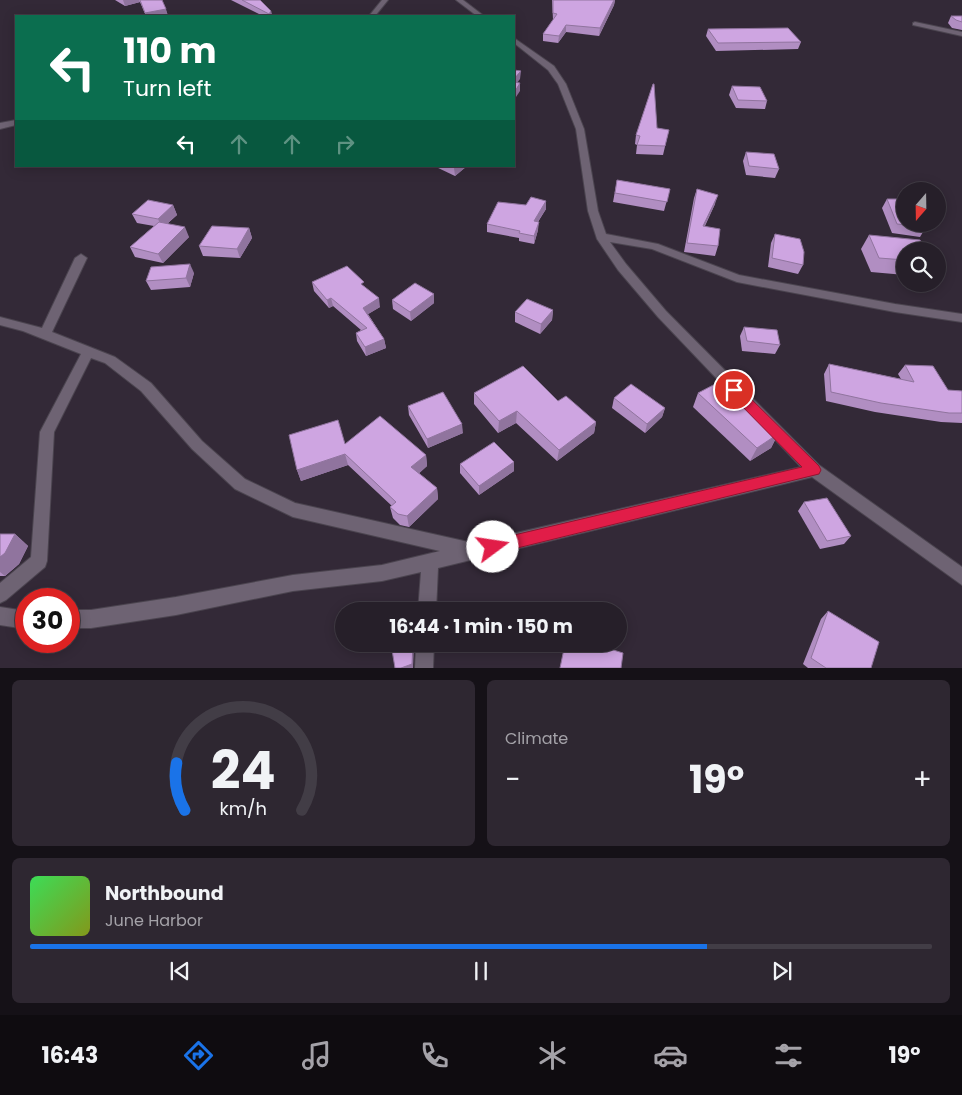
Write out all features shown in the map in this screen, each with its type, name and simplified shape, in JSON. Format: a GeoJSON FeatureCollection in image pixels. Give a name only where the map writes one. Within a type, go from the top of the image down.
{"type":"FeatureCollection","features":[{"type":"Feature","properties":{"kind":"street"},"geometry":{"type":"LineString","coordinates":[[373,15],[386,0]]}},
{"type":"Feature","properties":{"kind":"street"},"geometry":{"type":"LineString","coordinates":[[459,0],[481,15]]}},
{"type":"Feature","properties":{"kind":"street"},"geometry":{"type":"LineString","coordinates":[[915,24],[962,34]]}},
{"type":"Feature","properties":{"kind":"street"},"geometry":{"type":"LineString","coordinates":[[515,41],[551,68],[562,84],[580,129],[593,212],[601,237],[622,267],[662,314],[814,470],[962,577]]}},
{"type":"Feature","properties":{"kind":"street"},"geometry":{"type":"LineString","coordinates":[[0,126],[15,122]]}},
{"type":"Feature","properties":{"kind":"street"},"geometry":{"type":"LineString","coordinates":[[601,237],[654,246],[737,278],[896,308],[962,318]]}},
{"type":"Feature","properties":{"kind":"street"},"geometry":{"type":"LineString","coordinates":[[45,335],[81,258]]}},
{"type":"Feature","properties":{"kind":"street"},"geometry":{"type":"LineString","coordinates":[[0,321],[26,327],[110,360],[146,387],[197,445],[240,484],[293,510],[476,551]]}},
{"type":"Feature","properties":{"kind":"street"},"geometry":{"type":"LineString","coordinates":[[0,594],[38,561],[47,432],[88,352]]}},
{"type":"Feature","properties":{"kind":"street"},"geometry":{"type":"LineString","coordinates":[[80,619],[176,606],[293,584],[382,573],[814,470]]}},
{"type":"Feature","properties":{"kind":"street"},"geometry":{"type":"LineString","coordinates":[[428,602],[430,562]]}},
{"type":"Feature","properties":{"kind":"street"},"geometry":{"type":"LineString","coordinates":[[0,616],[15,618]]}},
{"type":"Feature","properties":{"kind":"street"},"geometry":{"type":"LineString","coordinates":[[424,668],[425,652]]}},
{"type":"Feature","properties":{"kind":"building"},"geometry":{"type":"Polygon","coordinates":[[[140,0],[162,0],[166,9],[145,13],[140,0]]]}},
{"type":"Feature","properties":{"kind":"building"},"geometry":{"type":"Polygon","coordinates":[[[242,0],[260,0],[271,11],[269,14],[242,0]]]}},
{"type":"Feature","properties":{"kind":"building"},"geometry":{"type":"Polygon","coordinates":[[[553,0],[614,0],[600,28],[566,25],[559,36],[543,34],[557,14],[553,13],[553,0]]]}},
{"type":"Feature","properties":{"kind":"building"},"geometry":{"type":"Polygon","coordinates":[[[951,16],[962,16],[962,22],[956,20],[951,16]]]}},
{"type":"Feature","properties":{"kind":"building"},"geometry":{"type":"Polygon","coordinates":[[[788,28],[801,42],[718,43],[708,29],[788,28]]]}},
{"type":"Feature","properties":{"kind":"building"},"geometry":{"type":"Polygon","coordinates":[[[515,70],[521,71],[515,78],[515,70]]]}},
{"type":"Feature","properties":{"kind":"building"},"geometry":{"type":"Polygon","coordinates":[[[515,82],[520,83],[515,91],[515,82]]]}},
{"type":"Feature","properties":{"kind":"building"},"geometry":{"type":"Polygon","coordinates":[[[653,84],[657,128],[669,130],[665,146],[637,145],[640,136],[636,135],[653,84]]]}},
{"type":"Feature","properties":{"kind":"building"},"geometry":{"type":"Polygon","coordinates":[[[732,86],[760,87],[767,101],[738,100],[732,86]]]}},
{"type":"Feature","properties":{"kind":"building"},"geometry":{"type":"Polygon","coordinates":[[[746,152],[774,154],[779,169],[749,166],[746,152]]]}},
{"type":"Feature","properties":{"kind":"building"},"geometry":{"type":"Polygon","coordinates":[[[617,180],[670,189],[667,202],[615,193],[617,180]]]}},
{"type":"Feature","properties":{"kind":"building"},"geometry":{"type":"Polygon","coordinates":[[[697,189],[718,195],[703,226],[720,229],[718,246],[687,243],[697,189]]]}},
{"type":"Feature","properties":{"kind":"building"},"geometry":{"type":"Polygon","coordinates":[[[531,197],[546,201],[534,221],[539,222],[534,236],[487,224],[498,202],[526,205],[531,197]]]}},
{"type":"Feature","properties":{"kind":"building"},"geometry":{"type":"Polygon","coordinates":[[[887,199],[896,199],[896,222],[887,199]]]}},
{"type":"Feature","properties":{"kind":"building"},"geometry":{"type":"Polygon","coordinates":[[[148,200],[173,205],[158,219],[132,214],[148,200]]]}},
{"type":"Feature","properties":{"kind":"building"},"geometry":{"type":"Polygon","coordinates":[[[159,222],[185,227],[158,254],[130,247],[159,222]]]}},
{"type":"Feature","properties":{"kind":"building"},"geometry":{"type":"Polygon","coordinates":[[[212,226],[249,228],[237,249],[199,246],[212,226]]]}},
{"type":"Feature","properties":{"kind":"building"},"geometry":{"type":"Polygon","coordinates":[[[775,234],[800,239],[804,252],[803,265],[772,258],[775,234]]]}},
{"type":"Feature","properties":{"kind":"building"},"geometry":{"type":"Polygon","coordinates":[[[869,235],[920,240],[921,242],[896,242],[896,259],[879,258],[869,235]]]}},
{"type":"Feature","properties":{"kind":"building"},"geometry":{"type":"Polygon","coordinates":[[[190,264],[186,278],[146,281],[151,267],[190,264]]]}},
{"type":"Feature","properties":{"kind":"building"},"geometry":{"type":"Polygon","coordinates":[[[347,266],[364,282],[361,284],[379,298],[363,308],[384,339],[365,347],[356,333],[367,328],[331,298],[327,300],[312,282],[347,266]]]}},
{"type":"Feature","properties":{"kind":"building"},"geometry":{"type":"Polygon","coordinates":[[[415,283],[434,294],[410,312],[392,300],[415,283]]]}},
{"type":"Feature","properties":{"kind":"building"},"geometry":{"type":"Polygon","coordinates":[[[527,299],[553,310],[541,324],[515,312],[527,299]]]}},
{"type":"Feature","properties":{"kind":"building"},"geometry":{"type":"Polygon","coordinates":[[[744,327],[777,330],[780,345],[747,341],[744,327]]]}},
{"type":"Feature","properties":{"kind":"building"},"geometry":{"type":"Polygon","coordinates":[[[829,364],[914,382],[905,365],[933,366],[948,390],[962,391],[962,413],[949,413],[881,403],[831,392],[829,364]]]}},
{"type":"Feature","properties":{"kind":"building"},"geometry":{"type":"Polygon","coordinates":[[[523,366],[558,401],[566,396],[596,422],[559,450],[517,411],[499,421],[474,393],[523,366]]]}},
{"type":"Feature","properties":{"kind":"building"},"geometry":{"type":"Polygon","coordinates":[[[719,382],[778,434],[757,448],[698,393],[719,382]]]}},
{"type":"Feature","properties":{"kind":"building"},"geometry":{"type":"Polygon","coordinates":[[[631,384],[665,408],[647,424],[614,398],[631,384]]]}},
{"type":"Feature","properties":{"kind":"building"},"geometry":{"type":"Polygon","coordinates":[[[443,392],[462,424],[427,439],[408,406],[443,392]]]}},
{"type":"Feature","properties":{"kind":"building"},"geometry":{"type":"Polygon","coordinates":[[[380,416],[426,455],[411,467],[437,488],[407,516],[398,514],[390,507],[396,502],[345,454],[297,470],[289,435],[338,420],[345,444],[380,416]]]}},
{"type":"Feature","properties":{"kind":"building"},"geometry":{"type":"Polygon","coordinates":[[[494,442],[514,462],[479,486],[460,464],[494,442]]]}},
{"type":"Feature","properties":{"kind":"building"},"geometry":{"type":"Polygon","coordinates":[[[827,498],[851,536],[827,541],[804,502],[827,498]]]}},
{"type":"Feature","properties":{"kind":"building"},"geometry":{"type":"Polygon","coordinates":[[[0,534],[15,534],[5,553],[0,557],[0,534]]]}},
{"type":"Feature","properties":{"kind":"building"},"geometry":{"type":"Polygon","coordinates":[[[828,611],[879,642],[871,668],[826,668],[811,658],[828,611]]]}},
{"type":"Feature","properties":{"kind":"building"},"geometry":{"type":"Polygon","coordinates":[[[392,652],[413,652],[412,664],[395,668],[392,652]]]}},
{"type":"Feature","properties":{"kind":"building"},"geometry":{"type":"Polygon","coordinates":[[[563,652],[623,653],[621,668],[560,668],[563,652]]]}},
{"type":"Feature","properties":{"kind":"route"},"geometry":{"type":"LineString","coordinates":[[493,547],[814,470],[734,390]]}}]}
